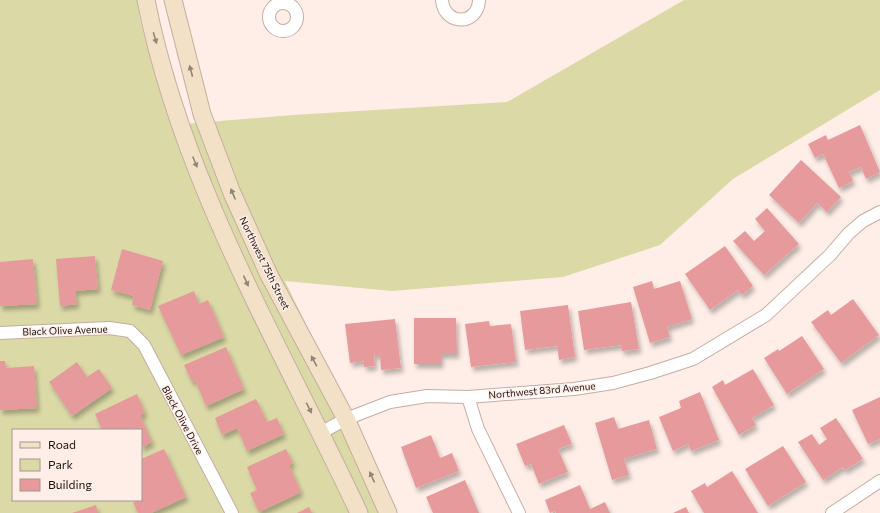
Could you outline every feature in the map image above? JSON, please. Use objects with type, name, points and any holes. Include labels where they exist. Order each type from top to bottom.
[{"type":"street","points":[[146,0],[150,23],[180,123],[211,203],[266,324],[322,432],[359,513]]},
{"type":"street","name":"Northwest 75th Street","points":[[172,0],[202,114],[232,192],[268,275],[346,419],[388,513]]},
{"type":"street","points":[[442,0],[445,11],[450,16],[460,20],[466,19],[476,12],[479,0]]},
{"type":"street","name":"Northwest 83rd Avenue","points":[[322,432],[346,419],[390,402],[427,396],[468,397],[574,389],[613,383],[650,374],[692,359],[766,315],[830,255],[849,233],[863,221],[880,212]]},
{"type":"street","name":"Black Olive Avenue","points":[[0,333],[109,328],[130,331]]},
{"type":"street","name":"Black Olive Drive","points":[[130,331],[144,345],[232,513]]},
{"type":"street","points":[[468,397],[478,429],[519,513]]},
{"type":"street","points":[[832,513],[880,481]]},
{"type":"green space","points":[[0,0],[137,0],[141,24],[172,125],[293,115],[507,102],[684,0],[880,0],[880,90],[733,179],[660,245],[563,277],[392,291],[285,281],[397,513],[0,513]]},
{"type":"building","points":[[860,125],[880,172],[866,179],[861,167],[849,172],[853,181],[839,188],[823,154],[815,158],[808,144],[826,135],[828,140]]},
{"type":"building","points":[[801,160],[841,197],[827,212],[817,203],[799,223],[769,195]]},
{"type":"building","points":[[767,208],[799,244],[764,275],[733,241],[745,231],[754,241],[765,231],[755,219]]},
{"type":"building","points":[[725,246],[753,286],[742,295],[738,290],[710,310],[685,274]]},
{"type":"building","points":[[122,249],[163,261],[150,310],[132,305],[134,296],[111,290]]},
{"type":"building","points":[[95,256],[98,289],[75,291],[77,304],[60,306],[56,259]]},
{"type":"building","points":[[33,259],[37,304],[0,306],[0,262]]},
{"type":"building","points":[[652,281],[654,289],[680,281],[692,319],[667,327],[670,337],[650,343],[633,287]]},
{"type":"building","points":[[194,291],[199,304],[208,300],[224,337],[181,355],[158,306]]},
{"type":"building","points":[[853,299],[879,335],[841,363],[811,322],[828,310],[831,315]]},
{"type":"building","points":[[631,302],[639,349],[622,351],[621,345],[584,350],[578,311]]},
{"type":"building","points":[[568,305],[575,357],[559,360],[557,346],[525,350],[520,311]]},
{"type":"building","points":[[414,318],[456,318],[457,354],[441,354],[441,364],[414,364]]},
{"type":"building","points":[[395,319],[401,368],[381,370],[380,355],[374,355],[375,366],[364,367],[364,361],[350,363],[345,324]]},
{"type":"building","points":[[489,321],[490,326],[511,324],[516,362],[471,367],[465,324]]},
{"type":"building","points":[[802,336],[824,369],[787,394],[764,358],[778,349],[779,351]]},
{"type":"building","points":[[226,347],[244,389],[206,406],[195,380],[192,382],[184,365]]},
{"type":"building","points":[[0,361],[5,361],[6,368],[34,366],[37,408],[0,410]]},
{"type":"building","points":[[77,362],[87,377],[99,369],[112,388],[72,416],[49,382]]},
{"type":"building","points":[[753,369],[774,405],[752,418],[756,425],[739,435],[712,387],[723,380],[725,385]]},
{"type":"building","points":[[700,392],[719,440],[691,451],[688,444],[673,451],[659,417],[681,408],[679,401]]},
{"type":"building","points":[[137,394],[145,413],[140,415],[152,442],[142,447],[142,429],[102,429],[95,414]]},
{"type":"building","points":[[880,397],[880,439],[868,444],[852,410]]},
{"type":"building","points":[[256,399],[267,422],[277,418],[284,434],[247,451],[237,428],[222,435],[215,418]]},
{"type":"building","points":[[614,417],[618,429],[649,420],[657,449],[624,459],[629,475],[612,480],[595,423]]},
{"type":"building","points":[[836,418],[863,459],[845,470],[843,467],[823,480],[798,442],[812,434],[819,445],[827,439],[820,428]]},
{"type":"building","points":[[564,425],[572,444],[558,449],[568,472],[539,484],[531,464],[525,466],[516,444]]},
{"type":"building","points":[[431,435],[440,458],[452,453],[459,471],[416,488],[401,447]]},
{"type":"building","points":[[783,446],[806,482],[768,506],[745,469]]},
{"type":"building","points":[[164,449],[186,497],[151,513],[138,513],[133,502],[142,501],[142,459]]},
{"type":"building","points":[[286,449],[293,463],[289,465],[301,492],[259,512],[250,493],[257,490],[247,467]]},
{"type":"building","points":[[732,471],[758,513],[704,513],[691,491],[705,483],[707,487]]},
{"type":"building","points":[[465,480],[479,513],[433,513],[426,497]]},
{"type":"building","points":[[580,485],[590,509],[605,502],[610,513],[556,513],[555,511],[550,513],[545,500]]},
{"type":"building","points":[[96,505],[98,513],[72,513]]},
{"type":"building","points":[[309,507],[312,513],[297,513]]},
{"type":"building","points":[[686,507],[689,513],[673,513]]}]
